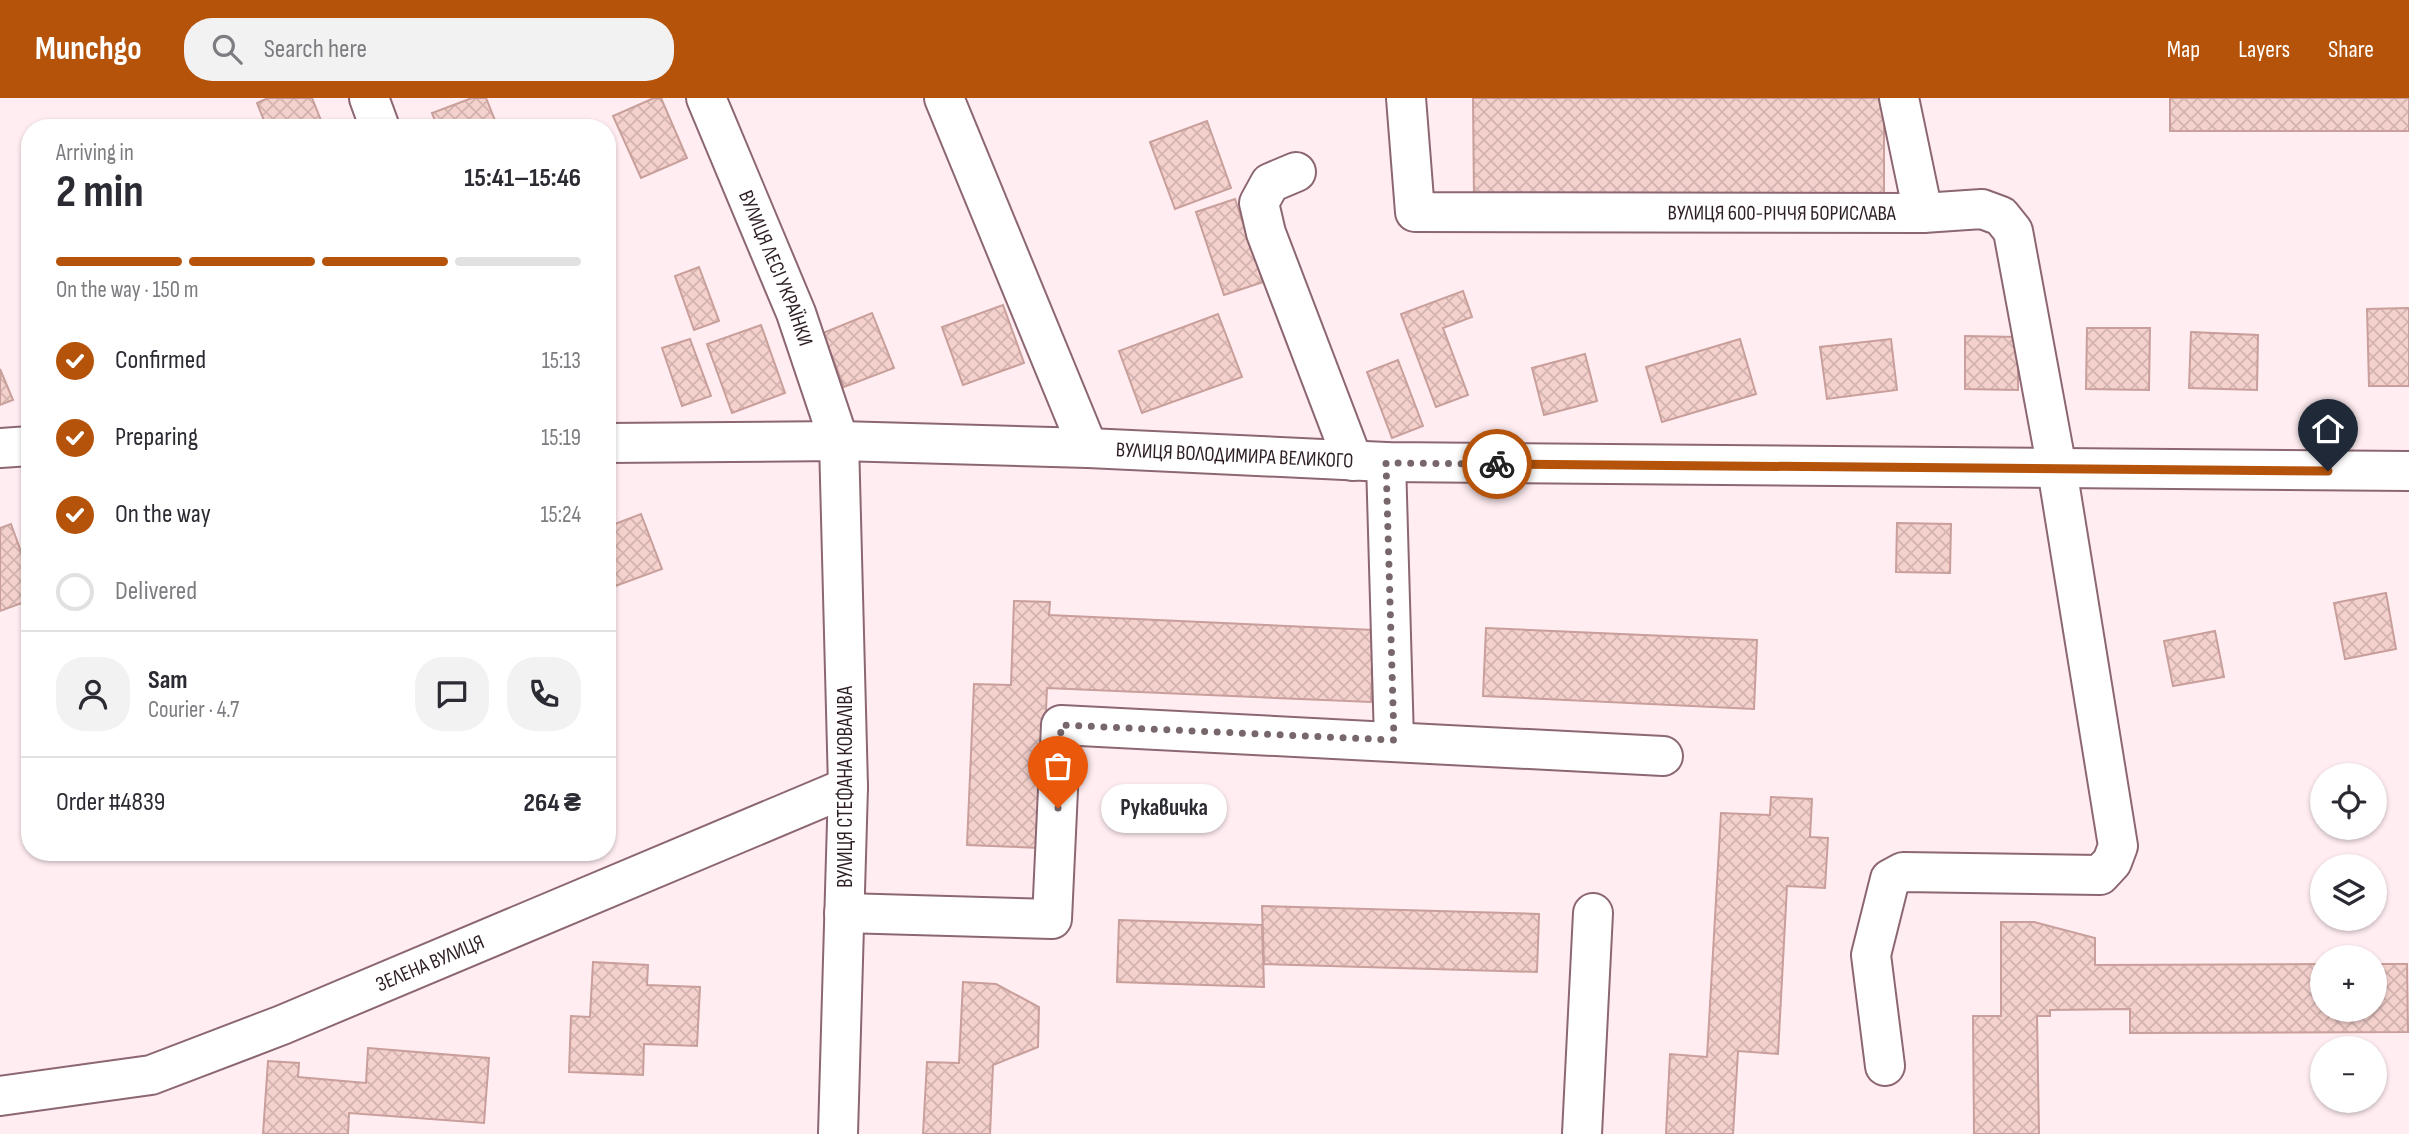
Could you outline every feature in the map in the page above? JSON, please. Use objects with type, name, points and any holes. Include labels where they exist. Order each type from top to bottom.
[{"type":"street","points":[[369,98],[377,119]]},
{"type":"street","name":"ВУЛИЦЯ ЛЕСІ УКРАЇНКИ","points":[[706,98],[796,313],[839,440]]},
{"type":"street","points":[[944,98],[1088,448]]},
{"type":"street","name":"ВУЛИЦЯ 600-РІЧЧЯ БОРИСЛАВА","points":[[1406,98],[1415,212],[1923,213],[1982,209],[2001,216],[2013,230],[2057,469],[2118,846],[2112,862],[2100,875],[1903,872],[1890,878],[1871,955],[1885,1066]]},
{"type":"street","points":[[1899,98],[1923,213]]},
{"type":"street","points":[[1296,172],[1270,183],[1259,202],[1266,233],[1369,462],[1394,740]]},
{"type":"street","name":"ВУЛИЦЯ ВОЛОДИМИРА ВЕЛИКОГО","points":[[616,443],[839,440],[1088,448],[1369,462],[2409,471]]},
{"type":"street","name":"ВУЛИЦЯ СТЕФАНА КОВАЛІВА","points":[[838,1134],[848,787],[839,440]]},
{"type":"street","points":[[0,448],[21,447]]},
{"type":"street","points":[[844,913],[1052,919],[1061,725],[1394,740],[1663,756]]},
{"type":"street","name":"ЗЕЛЕНА ВУЛИЦЯ","points":[[0,1096],[151,1075],[282,1026],[848,787]]},
{"type":"street","points":[[1582,1134],[1593,913]]},
{"type":"building","points":[[268,98],[312,98],[320,119],[263,119],[257,103]]},
{"type":"building","points":[[472,98],[486,98],[494,119],[434,119],[432,113]]},
{"type":"building","points":[[654,98],[661,98],[687,158],[641,178],[613,116]]},
{"type":"building","points":[[1473,98],[1884,98],[1884,198],[1474,199]]},
{"type":"building","points":[[2170,98],[2409,98],[2409,131],[2170,131]]},
{"type":"building","points":[[1207,121],[1231,188],[1175,209],[1150,142]]},
{"type":"building","points":[[1235,199],[1263,282],[1224,295],[1196,212]]},
{"type":"building","points":[[699,267],[719,321],[694,330],[675,276]]},
{"type":"building","points":[[1463,291],[1472,317],[1443,328],[1468,395],[1436,407],[1401,314]]},
{"type":"building","points":[[1003,305],[1024,363],[963,385],[942,327]]},
{"type":"building","points":[[2409,308],[2409,386],[2369,386],[2367,309]]},
{"type":"building","points":[[872,313],[894,368],[844,387],[823,333]]},
{"type":"building","points":[[1218,314],[1242,377],[1142,413],[1119,351]]},
{"type":"building","points":[[761,325],[785,393],[732,413],[707,344]]},
{"type":"building","points":[[2087,328],[2150,328],[2149,390],[2086,389]]},
{"type":"building","points":[[2191,332],[2258,335],[2257,390],[2189,388]]},
{"type":"building","points":[[1965,336],[2018,337],[2018,390],[1965,389]]},
{"type":"building","points":[[690,339],[711,396],[682,406],[662,348]]},
{"type":"building","points":[[1740,339],[1756,394],[1662,422],[1646,367]]},
{"type":"building","points":[[1891,339],[1897,390],[1827,399],[1820,347]]},
{"type":"building","points":[[1585,354],[1597,401],[1544,415],[1532,368]]},
{"type":"building","points":[[1398,360],[1423,426],[1392,438],[1367,372]]},
{"type":"building","points":[[0,369],[13,400],[0,405]]},
{"type":"building","points":[[641,514],[662,569],[616,586],[616,524]]},
{"type":"building","points":[[1897,523],[1951,524],[1950,573],[1896,572]]},
{"type":"building","points":[[11,524],[21,552],[21,603],[0,611],[0,528]]},
{"type":"building","points":[[2386,593],[2396,649],[2345,659],[2334,603]]},
{"type":"building","points":[[1014,601],[1050,602],[1049,615],[1374,630],[1371,702],[1047,688],[1040,848],[967,845],[974,684],[1011,685]]},
{"type":"building","points":[[1486,628],[1757,640],[1754,709],[1483,696]]},
{"type":"building","points":[[2215,631],[2224,677],[2173,686],[2164,641]]},
{"type":"building","points":[[1771,797],[1812,799],[1810,837],[1828,838],[1825,888],[1787,886],[1778,1054],[1738,1051],[1733,1134],[1666,1134],[1670,1054],[1707,1057],[1721,813],[1770,815]]},
{"type":"building","points":[[1262,906],[1539,914],[1537,972],[1264,964]]},
{"type":"building","points":[[1119,920],[1262,925],[1264,987],[1117,982]]},
{"type":"building","points":[[2001,922],[2034,922],[2095,938],[2095,965],[2310,964],[2310,1022],[2387,1022],[2387,964],[2407,964],[2408,1032],[2130,1033],[2130,1009],[2050,1010],[2050,1016],[2037,1016],[2039,1134],[1974,1134],[1973,1016],[2001,1016]]},
{"type":"building","points":[[593,962],[648,965],[647,985],[700,987],[697,1046],[644,1044],[643,1075],[569,1072],[571,1016],[590,1017]]},
{"type":"building","points":[[963,982],[996,984],[1039,1007],[1038,1047],[993,1065],[990,1134],[923,1134],[927,1062],[959,1063]]},
{"type":"building","points":[[368,1048],[489,1058],[484,1123],[349,1113],[348,1134],[263,1134],[268,1061],[299,1063],[298,1077],[366,1083]]},
{"type":"way so far","points":[[1058,808],[1061,725],[1394,740],[1386,463],[1497,464]]},
{"type":"place","name":"Рукавичка","points":[[1058,808]]},
{"type":"route","points":[[1497,464],[2328,471]]}]
